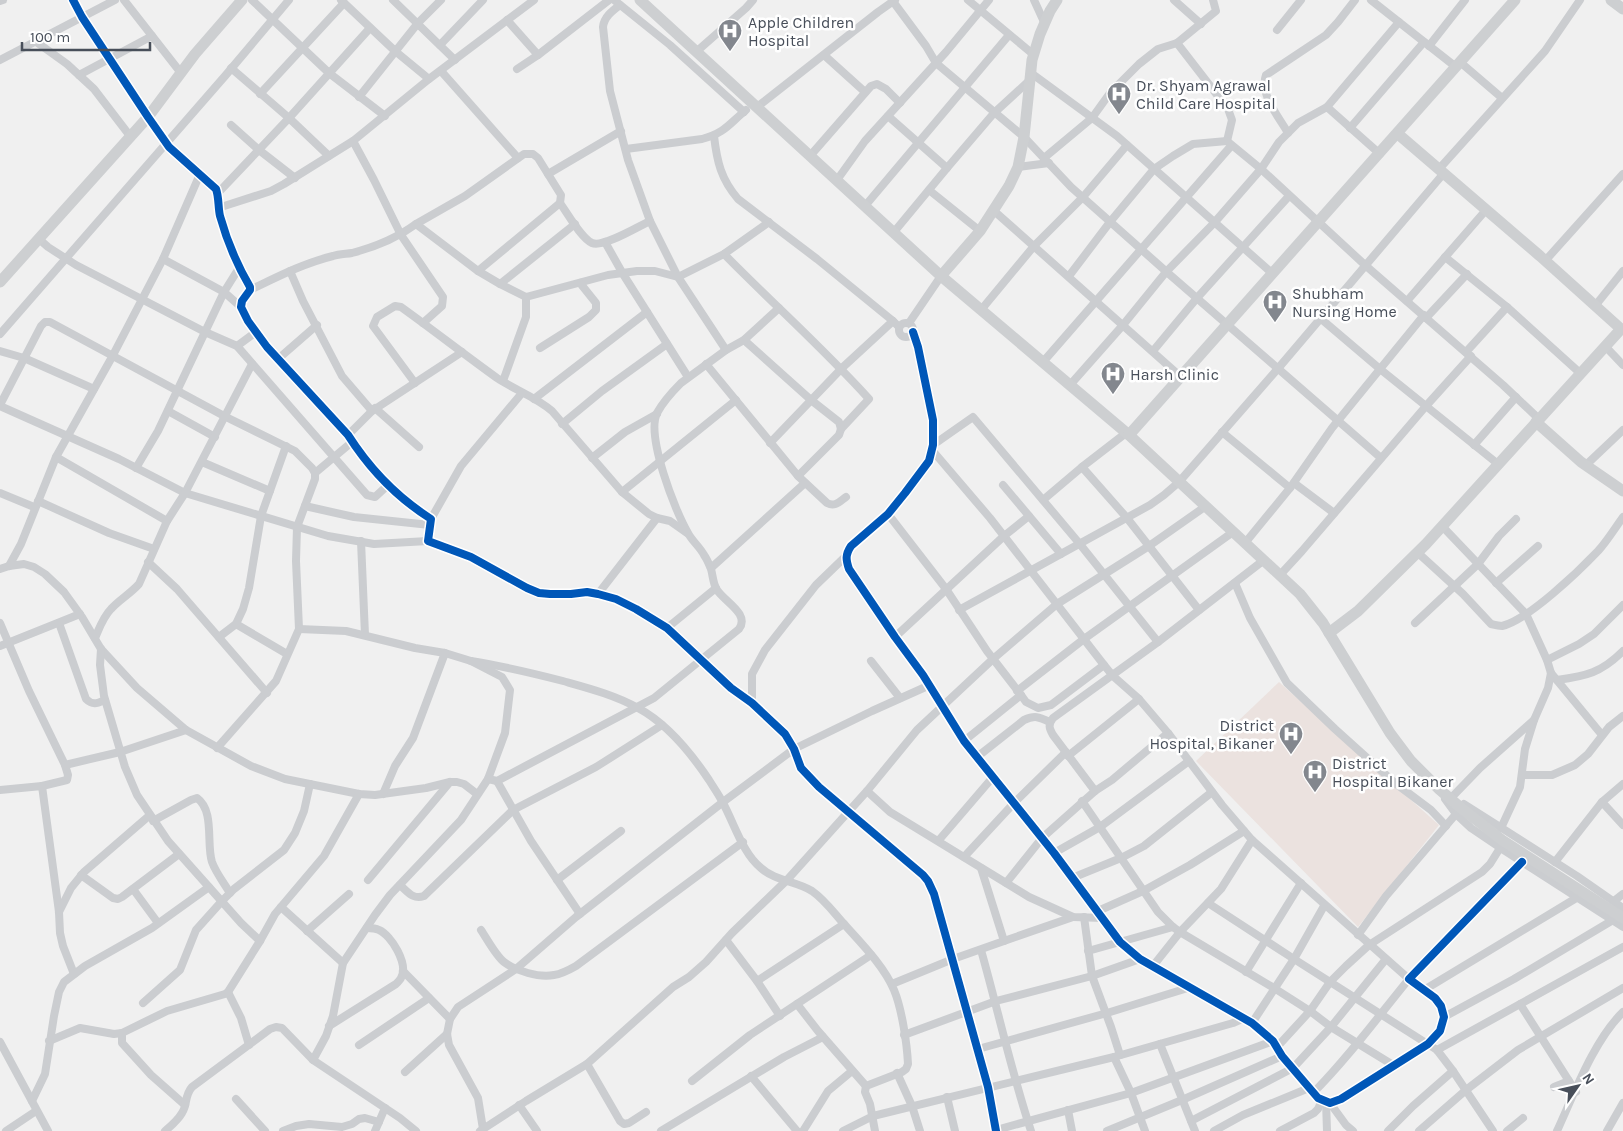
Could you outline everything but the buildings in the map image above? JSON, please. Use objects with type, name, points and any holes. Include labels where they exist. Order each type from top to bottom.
[{"type":"street","points":[[74,0],[82,17],[166,143],[216,189],[223,228],[250,290]]},
{"type":"street","points":[[0,60],[115,0]]},
{"type":"street","points":[[124,0],[181,73]]},
{"type":"street","points":[[0,282],[148,117],[195,54],[242,0]]},
{"type":"street","points":[[252,0],[329,74],[385,116]]},
{"type":"street","points":[[0,334],[289,0]]},
{"type":"street","points":[[393,0],[455,60]]},
{"type":"street","points":[[359,96],[418,24],[441,0]]},
{"type":"street","points":[[440,45],[483,0]]},
{"type":"street","points":[[218,208],[271,191],[353,141],[429,79],[534,0]]},
{"type":"street","points":[[518,69],[609,0]]},
{"type":"street","points":[[640,0],[941,276],[1128,434],[1300,594],[1324,623],[1390,733],[1411,761],[1439,789],[1522,862],[1578,898],[1618,919]]},
{"type":"street","points":[[696,52],[753,0]]},
{"type":"street","points":[[626,149],[714,136],[727,128],[744,112],[824,55],[894,0],[936,63],[1024,138],[1083,197],[1166,272],[1337,422],[1381,458]]},
{"type":"street","points":[[968,0],[1034,55]]},
{"type":"street","points":[[837,180],[865,141],[936,63],[989,0]]},
{"type":"street","points":[[1034,0],[1045,24]]},
{"type":"street","points":[[908,323],[941,276],[980,231],[1009,186],[1018,167],[1024,138],[1034,55],[1045,24],[1057,0]]},
{"type":"street","points":[[1174,0],[1201,24]]},
{"type":"street","points":[[1018,167],[1046,161],[1092,118],[1110,93],[1138,64],[1158,50],[1177,43],[1216,11],[1213,0]]},
{"type":"street","points":[[1277,30],[1301,0]]},
{"type":"street","points":[[1288,133],[1269,101],[1264,81],[1266,76],[1326,35],[1355,0]]},
{"type":"street","points":[[1372,0],[1427,44],[1502,98]]},
{"type":"street","points":[[1350,128],[1465,0]]},
{"type":"street","points":[[1043,500],[1082,467],[1128,434],[1228,325],[1515,0]]},
{"type":"street","points":[[959,610],[1150,506],[1179,482],[1366,265],[1502,98],[1545,51],[1580,0]]},
{"type":"street","points":[[260,94],[343,2],[429,79]]},
{"type":"street","points":[[726,350],[678,277],[650,221],[628,160],[610,91],[603,27],[604,22],[617,2],[670,45],[744,112]]},
{"type":"street","points":[[507,20],[538,55]]},
{"type":"street","points":[[1070,385],[1123,325],[1166,272],[1261,170],[1279,142],[1298,123],[1327,107],[1399,22]]},
{"type":"street","points":[[217,194],[370,28]]},
{"type":"street","points":[[865,206],[1009,35]]},
{"type":"street","points":[[79,75],[152,36]]},
{"type":"street","points":[[35,41],[67,64],[94,89],[130,136]]},
{"type":"street","points":[[1043,362],[1186,198],[1229,144],[1232,120],[1228,109],[1177,43]]},
{"type":"street","points":[[824,55],[865,92]]},
{"type":"street","points":[[231,68],[289,118],[329,156]]},
{"type":"street","points":[[440,71],[518,158]]},
{"type":"street","points":[[1030,77],[1092,118],[1127,145],[1273,274]]},
{"type":"street","points":[[894,232],[994,113],[1030,77]]},
{"type":"street","points":[[810,156],[871,86],[877,84],[900,103]]},
{"type":"street","points":[[1327,107],[1380,154]]},
{"type":"street","points":[[888,116],[947,168]]},
{"type":"street","points":[[232,125],[259,150],[295,178]]},
{"type":"street","points":[[548,174],[621,131]]},
{"type":"street","points":[[1329,633],[1358,611],[1418,552],[1622,329],[1398,134]]},
{"type":"street","points":[[714,136],[717,161],[722,176],[738,199],[817,259],[896,324],[904,337],[910,336],[913,332]]},
{"type":"street","points":[[353,141],[401,235],[443,297],[442,306],[423,323]]},
{"type":"street","points":[[1069,276],[1154,169],[1193,144],[1229,144],[1261,170],[1318,223],[1516,397],[1537,420],[1586,465],[1623,491]]},
{"type":"street","points":[[981,310],[1034,246],[1083,197],[1127,145]]},
{"type":"street","points":[[241,307],[244,297],[250,290],[290,271],[333,256],[352,253],[401,235],[416,224],[465,196],[518,158],[528,153],[538,158],[561,195],[560,203],[585,238],[591,243],[606,242],[650,221]]},
{"type":"street","points":[[9,566],[21,544],[56,457],[112,357],[163,259],[200,174]]},
{"type":"street","points":[[1545,261],[1623,174]]},
{"type":"street","points":[[929,190],[980,231]]},
{"type":"street","points":[[1153,351],[1197,298],[1289,196]]},
{"type":"street","points":[[478,271],[560,203]]},
{"type":"street","points":[[994,210],[1181,377]]},
{"type":"street","points":[[1408,301],[1486,210]]},
{"type":"street","points":[[416,224],[478,271],[526,297],[608,275],[637,271],[656,271],[678,277],[724,254],[769,222]]},
{"type":"street","points":[[500,284],[575,224]]},
{"type":"street","points":[[39,239],[66,259],[205,332],[237,346],[367,495],[375,497],[388,486]]},
{"type":"street","points":[[606,242],[623,274],[688,377]]},
{"type":"street","points":[[724,254],[842,368],[869,398],[841,429],[839,435],[798,476]]},
{"type":"street","points":[[1445,257],[1507,307],[1580,374]]},
{"type":"street","points":[[163,259],[224,292],[241,307],[248,321],[278,359],[350,438],[388,486],[431,522]]},
{"type":"street","points":[[136,468],[168,411],[224,292],[239,268]]},
{"type":"street","points":[[290,271],[303,301],[342,376],[374,409],[419,447]]},
{"type":"street","points":[[1595,306],[1623,271]]},
{"type":"street","points":[[1245,542],[1292,485],[1337,422],[1380,369],[1425,317],[1467,274]]},
{"type":"street","points":[[540,348],[590,317],[596,310],[596,304],[580,283]]},
{"type":"street","points":[[502,381],[526,317],[526,297]]},
{"type":"street","points":[[415,383],[373,326],[378,317],[395,306],[398,306],[423,323],[502,381],[543,403],[552,411],[622,492],[649,514],[670,521],[688,534],[704,554],[711,568],[716,588],[743,618],[743,624],[739,629],[702,661],[654,698],[497,782]]},
{"type":"street","points":[[1280,575],[1426,406],[1507,307]]},
{"type":"street","points":[[688,534],[668,487],[660,462],[654,427],[657,414],[675,388],[726,350],[744,340],[779,308]]},
{"type":"street","points":[[534,399],[647,312]]},
{"type":"street","points":[[1320,318],[1498,464]]},
{"type":"street","points":[[217,748],[276,681],[299,629],[296,561],[298,527],[315,479],[315,473],[295,451],[112,357],[50,322],[45,322],[41,326],[0,406],[119,459],[185,493],[261,516],[298,527],[328,536],[374,544],[428,541],[471,557],[539,593],[587,592],[598,594],[616,599],[636,608],[667,628],[731,688],[752,703],[785,734],[794,749],[801,768],[848,812],[928,881],[938,906],[968,1011],[988,1087],[996,1130],[1131,1093],[1275,1044],[1310,1011],[1330,982],[1351,961],[1370,945],[1482,872],[1490,864],[1501,844]]},
{"type":"street","points":[[752,703],[752,674],[765,650],[816,584],[845,557],[851,546],[888,514],[928,461],[932,447],[933,420],[912,325],[904,322],[896,324],[842,368],[770,443]]},
{"type":"street","points":[[278,359],[317,325]]},
{"type":"street","points":[[237,346],[256,332]]},
{"type":"street","points":[[744,340],[811,400],[839,422],[841,429]]},
{"type":"street","points":[[562,424],[602,391],[667,344]]},
{"type":"street","points":[[1605,346],[1623,365]]},
{"type":"street","points":[[0,350],[24,358],[94,389]]},
{"type":"street","points":[[315,473],[334,457],[374,409],[462,352]]},
{"type":"street","points":[[95,638],[105,616],[139,584],[167,521],[202,462],[252,364]]},
{"type":"street","points":[[706,364],[804,483],[826,503],[831,505],[838,503],[846,497]]},
{"type":"street","points":[[428,541],[431,522],[461,466],[522,393]]},
{"type":"street","points":[[1474,445],[1516,397]]},
{"type":"street","points":[[622,492],[736,400]]},
{"type":"street","points":[[168,411],[215,437]]},
{"type":"street","points":[[592,458],[625,432],[657,414]]},
{"type":"street","points":[[932,447],[974,417],[1080,543],[1158,642]]},
{"type":"street","points":[[1586,465],[1623,430]]},
{"type":"street","points":[[1222,432],[1292,485],[1334,513]]},
{"type":"street","points":[[219,637],[236,624],[243,609],[249,588],[261,516],[286,446]]},
{"type":"street","points":[[932,447],[1032,571],[1104,665],[1113,676],[1139,699],[1168,733],[1212,792],[1252,840],[1324,906],[1408,979],[1435,998],[1441,1006],[1444,1017],[1440,1031],[1428,1044],[1341,1099],[1326,1101],[1314,1113],[1280,1131]]},
{"type":"street","points":[[56,457],[167,521]]},
{"type":"street","points":[[202,462],[270,491]]},
{"type":"street","points":[[1082,467],[1127,518],[1199,610]]},
{"type":"street","points":[[711,568],[804,483]]},
{"type":"street","points":[[1003,485],[1061,554]]},
{"type":"street","points":[[0,493],[36,504],[154,549]]},
{"type":"street","points":[[305,506],[354,517],[431,522]]},
{"type":"street","points":[[930,685],[794,749],[580,914],[516,969],[458,1007],[450,1019],[447,1034],[449,1045],[478,1098],[481,1130],[587,1064],[673,988],[706,962],[750,914],[787,880],[867,791],[917,730],[1057,604],[1149,546],[1206,506]]},
{"type":"street","points":[[888,514],[946,589],[959,610],[1026,702],[1038,708],[1051,705],[1104,665]]},
{"type":"street","points":[[895,637],[1004,536],[1029,516]]},
{"type":"street","points":[[1418,552],[1456,587],[1491,624],[1496,626],[1503,625],[1526,614],[1550,595],[1599,550],[1623,517]]},
{"type":"street","points":[[598,594],[657,518]]},
{"type":"street","points":[[1415,623],[1456,587],[1516,519]]},
{"type":"street","points":[[1442,526],[1526,614],[1548,660],[1551,674],[1548,688],[1534,720],[1525,749],[1517,796],[1501,828]]},
{"type":"street","points":[[964,741],[1084,639],[1233,532]]},
{"type":"street","points":[[361,542],[365,636]]},
{"type":"street","points":[[1496,583],[1538,546]]},
{"type":"street","points":[[845,557],[849,569],[930,685],[964,741],[1054,853],[1120,942],[1140,959],[1252,1023],[1275,1044],[1282,1056],[1311,1091],[1326,1101],[1346,1126],[1353,1131]]},
{"type":"street","points":[[1095,791],[1053,735],[1049,727],[1052,718],[1113,676],[1264,560]]},
{"type":"street","points":[[148,562],[177,589],[267,693]]},
{"type":"street","points":[[0,569],[24,564],[34,567],[45,574],[64,592],[101,649],[137,688],[186,730],[251,766],[285,780],[359,794],[383,794],[426,788],[450,782],[464,784],[477,794]]},
{"type":"street","points":[[1235,583],[1250,618],[1278,670],[1292,688],[1389,777],[1423,803],[1446,826]]},
{"type":"street","points":[[667,628],[716,588]]},
{"type":"street","points":[[1548,660],[1594,634],[1623,605]]},
{"type":"street","points":[[0,646],[80,614]]},
{"type":"street","points":[[0,623],[68,775],[67,780],[42,786],[0,790]]},
{"type":"street","points":[[59,623],[86,699],[90,703],[95,704],[105,700]]},
{"type":"street","points":[[236,624],[287,654]]},
{"type":"street","points":[[299,629],[346,631],[415,648],[445,653],[471,661],[513,668],[593,689],[637,707],[662,725],[691,754],[723,802],[747,850],[760,868],[773,876],[800,884],[820,897],[870,955],[892,984],[897,997],[908,1064],[906,1069],[866,1086]]},
{"type":"street","points":[[101,649],[100,665],[105,700],[120,752],[137,796],[179,854],[241,923],[260,941]]},
{"type":"street","points":[[1557,680],[1587,676],[1611,662],[1623,651]]},
{"type":"street","points":[[383,794],[394,766],[413,738],[445,653]]},
{"type":"street","points":[[871,660],[900,698]]},
{"type":"street","points":[[313,1060],[326,1036],[337,1001],[343,963],[385,902],[460,820],[488,779],[505,733],[510,690],[502,677],[471,661]]},
{"type":"street","points":[[1551,674],[1602,735]]},
{"type":"street","points":[[964,857],[1014,803],[1067,754],[1139,699]]},
{"type":"street","points":[[977,757],[1031,716],[1037,716],[1050,722]]},
{"type":"street","points":[[1522,775],[1552,775],[1566,770],[1582,760],[1602,735],[1623,716]]},
{"type":"street","points":[[1452,797],[1480,768],[1534,720]]},
{"type":"street","points":[[400,885],[413,897],[424,896],[513,810],[596,766],[662,725]]},
{"type":"street","points":[[65,765],[120,752],[186,730]]},
{"type":"street","points":[[1006,883],[1042,838],[1082,801],[1112,780],[1168,733]]},
{"type":"street","points":[[1054,853],[1100,827],[1189,761]]},
{"type":"street","points":[[939,840],[993,777]]},
{"type":"street","points":[[488,779],[497,782],[531,841],[580,914]]},
{"type":"street","points":[[368,880],[450,782]]},
{"type":"street","points":[[143,1003],[180,970],[196,930],[222,901],[284,850],[295,833],[304,810],[310,784]]},
{"type":"street","points":[[1555,862],[1602,802],[1623,784]]},
{"type":"street","points":[[42,786],[59,912],[60,933],[74,974]]},
{"type":"street","points":[[1439,789],[1555,862],[1623,908]]},
{"type":"street","points":[[1439,789],[1456,814],[1471,828],[1501,844],[1618,919],[1623,927]]},
{"type":"street","points":[[867,791],[890,812],[939,840],[981,868],[1029,897],[1073,917]]},
{"type":"street","points":[[1072,878],[1121,858],[1144,846],[1212,792]]},
{"type":"street","points":[[49,1041],[80,1028],[114,1034],[122,1033],[167,1011],[228,992],[275,914],[324,856],[359,794]]},
{"type":"street","points":[[59,912],[71,888],[81,875],[152,818],[198,798],[202,802],[209,829],[212,862],[230,893]]},
{"type":"street","points":[[1082,801],[1158,912],[1173,927],[1274,988],[1331,1027],[1393,1065]]},
{"type":"street","points":[[1602,802],[1623,825]]},
{"type":"street","points":[[1358,935],[1386,896],[1456,814]]},
{"type":"street","points":[[557,880],[621,831]]},
{"type":"street","points":[[1098,911],[1143,891],[1190,865],[1244,831]]},
{"type":"street","points":[[1153,966],[1180,932],[1221,889],[1252,840]]},
{"type":"street","points":[[481,930],[503,962],[516,969],[552,976],[563,973],[576,966],[743,842]]},
{"type":"street","points":[[81,875],[113,898],[118,899],[179,854]]},
{"type":"street","points":[[1214,1131],[1242,1115],[1311,1091],[1342,1063],[1408,979],[1522,862]]},
{"type":"street","points":[[981,868],[1004,941]]},
{"type":"street","points":[[1246,972],[1300,883]]},
{"type":"street","points":[[32,1101],[45,1074],[49,1041],[59,992],[64,982],[85,966],[134,939],[209,887]]},
{"type":"street","points":[[133,889],[158,923]]},
{"type":"street","points":[[307,931],[349,894]]},
{"type":"street","points":[[1614,901],[1623,894]]},
{"type":"street","points":[[1424,990],[1578,898]]},
{"type":"street","points":[[1208,903],[1437,1050],[1493,1131]]},
{"type":"street","points":[[1252,1023],[1294,959],[1324,906]]},
{"type":"street","points":[[280,907],[343,963]]},
{"type":"street","points":[[892,984],[953,959],[1073,917],[1104,918]]},
{"type":"street","points":[[1084,917],[1092,976],[1106,1013],[1117,1056],[1145,1131]]},
{"type":"street","points":[[1444,1017],[1618,919]]},
{"type":"street","points":[[757,981],[844,924]]},
{"type":"street","points":[[1088,951],[1173,927]]},
{"type":"street","points":[[329,1026],[396,984],[401,978],[403,972],[402,960],[392,941],[385,933],[377,929],[367,928]]},
{"type":"street","points":[[726,940],[757,981],[780,1016]]},
{"type":"street","points":[[1437,1050],[1623,947]]},
{"type":"street","points":[[981,950],[996,1001],[1004,1042],[1031,1131]]},
{"type":"street","points":[[692,1081],[750,1036],[870,955]]},
{"type":"street","points":[[904,1036],[996,1001],[1092,976],[1140,959]]},
{"type":"street","points":[[1190,1121],[1293,1068],[1331,1027],[1386,959]]},
{"type":"street","points":[[403,972],[450,1019]]},
{"type":"street","points":[[978,1049],[1191,987]]},
{"type":"street","points":[[1419,1131],[1466,1090],[1518,1050],[1623,988]]},
{"type":"street","points":[[228,992],[241,1018],[248,1045]]},
{"type":"street","points":[[359,1045],[429,998]]},
{"type":"street","points":[[796,1004],[823,1038],[866,1086]]},
{"type":"street","points":[[1520,1004],[1576,1092]]},
{"type":"street","points":[[1557,1131],[1596,1048],[1611,1025],[1623,1012]]},
{"type":"street","points":[[843,1131],[873,1116],[1117,1056],[1233,1023],[1244,1018]]},
{"type":"street","points":[[165,1131],[183,1113],[188,1092],[192,1087],[270,1029],[276,1027],[282,1028],[313,1060],[416,1131]]},
{"type":"street","points":[[122,1033],[122,1043],[150,1075],[186,1106]]},
{"type":"street","points":[[405,1072],[447,1034]]},
{"type":"street","points":[[661,1131],[784,1057],[823,1038]]},
{"type":"street","points":[[0,1042],[48,1131]]},
{"type":"street","points":[[1160,1044],[1195,1131]]},
{"type":"street","points":[[1108,1131],[1282,1056]]},
{"type":"street","points":[[587,1064],[620,1121],[624,1124],[646,1112]]},
{"type":"street","points":[[803,1131],[828,1091],[852,1071]]},
{"type":"street","points":[[1388,1131],[1453,1071]]},
{"type":"street","points":[[897,1073],[912,1106],[920,1131]]},
{"type":"street","points":[[751,1076],[797,1131]]},
{"type":"street","points":[[1554,1087],[1568,1081]]},
{"type":"street","points":[[866,1086],[865,1092],[876,1131]]},
{"type":"street","points":[[947,1097],[955,1131]]},
{"type":"street","points":[[236,1099],[265,1131]]},
{"type":"street","points":[[1326,1101],[1327,1131]]},
{"type":"street","points":[[1607,1131],[1623,1104]]},
{"type":"street","points":[[519,1105],[537,1131]]},
{"type":"street","points":[[375,1131],[385,1108]]},
{"type":"street","points":[[1068,1110],[1072,1131]]},
{"type":"street","points":[[0,1124],[7,1130],[36,1111]]},
{"type":"street","points":[[283,1131],[309,1124],[342,1128],[365,1118],[379,1122]]},
{"type":"street","points":[[1507,1131],[1523,1118]]},
{"type":"shaded area","name":"District Hospital Bikaner","points":[[1279,682],[1439,825],[1358,927],[1196,761]]},
{"type":"cycle path","points":[[73,0],[82,17],[169,147],[216,189],[220,216],[226,235],[250,287],[242,301],[241,307],[248,321],[267,347],[348,435],[375,471],[407,502],[431,519],[428,541],[471,557],[539,593],[571,594],[587,592],[598,594],[616,599],[667,628],[731,688],[752,703],[785,734],[794,749],[801,768],[819,787],[928,881],[934,894],[988,1087],[996,1131]]},
{"type":"cycle path","points":[[913,332],[918,347],[933,420],[933,445],[929,461],[888,514],[851,546],[847,558],[849,569],[923,675],[964,741],[1054,853],[1120,942],[1140,959],[1252,1023],[1273,1041],[1282,1056],[1318,1098],[1330,1103],[1341,1099],[1428,1044],[1440,1031],[1444,1017],[1441,1006],[1435,998],[1409,979],[1522,862]]},
{"type":"place","name":"Apple Children Hospital","points":[[730,52]]},
{"type":"place","name":"Dr. Shyam Agrawal Child Care Hospital","points":[[1119,115]]},
{"type":"place","name":"Shubham Nursing Home","points":[[1275,323]]},
{"type":"place","name":"Harsh Clinic","points":[[1113,395]]},
{"type":"place","name":"District Hospital, Bikaner","points":[[1291,755]]},
{"type":"place","name":"District Hospital Bikaner","points":[[1315,793]]}]
